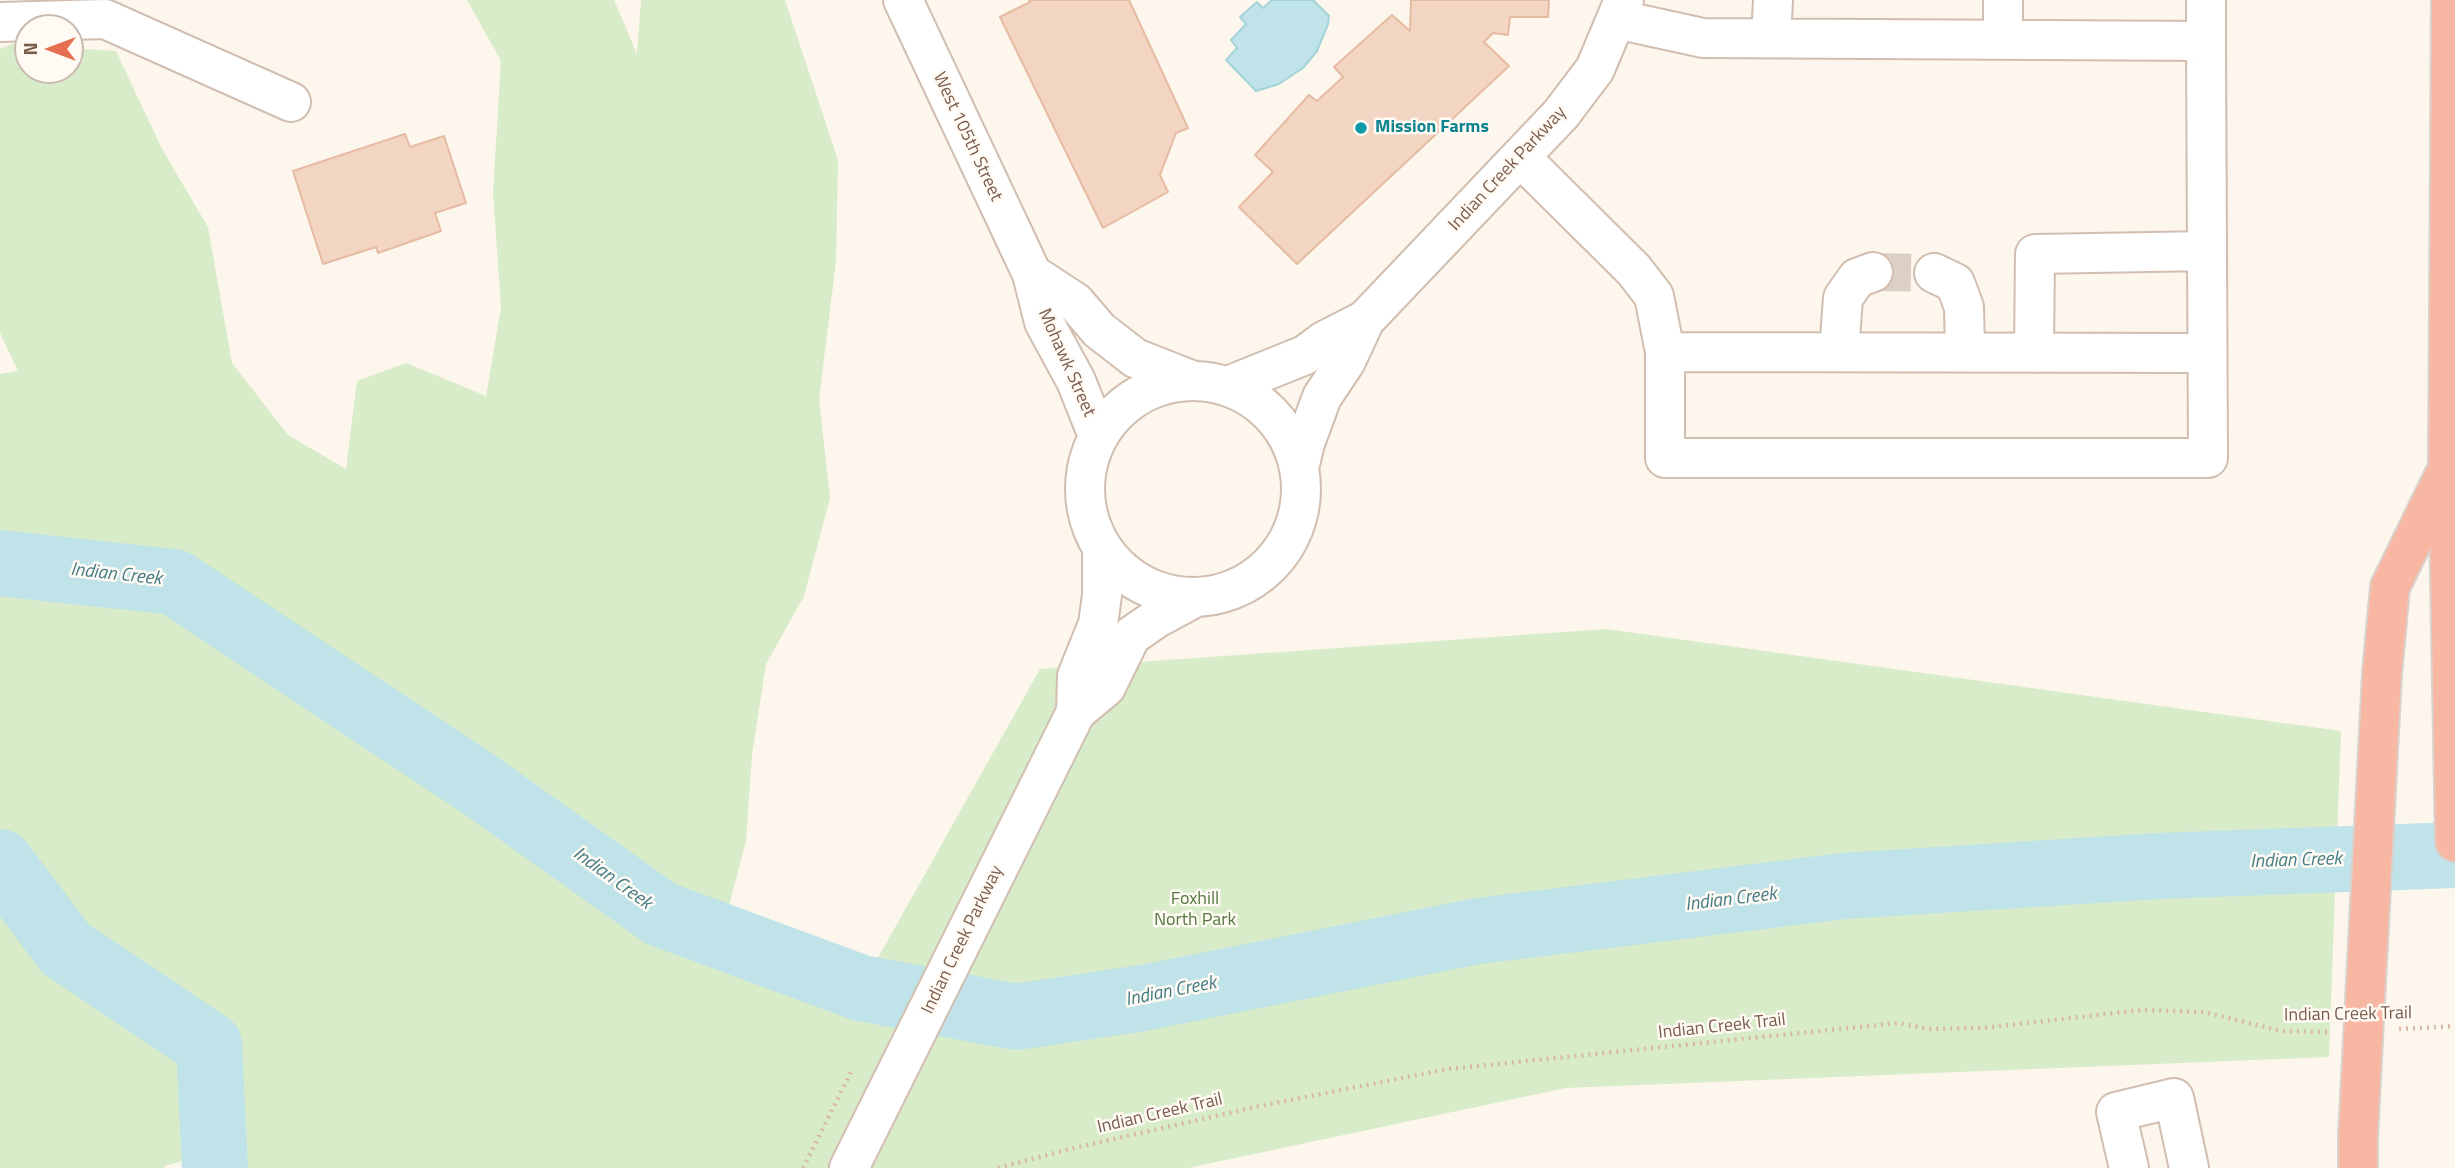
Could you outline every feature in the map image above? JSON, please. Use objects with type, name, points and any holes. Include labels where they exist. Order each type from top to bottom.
[{"type":"highway","points":[[2451,0],[2448,468],[2455,842]]},
{"type":"highway","points":[[2358,1152],[2382,674],[2390,587],[2448,468]]},
{"type":"street","name":"West 105th Street","points":[[903,0],[1032,274]]},
{"type":"street","points":[[1771,38],[1773,0]]},
{"type":"street","points":[[2003,0],[2003,40]]},
{"type":"street","points":[[1520,157],[1634,270],[1654,296],[1665,352],[1665,458],[2207,458],[2206,0]]},
{"type":"street","points":[[1620,9],[1703,38],[2206,40]]},
{"type":"street","name":"Indian Creek Parkway","points":[[1299,468],[1322,397],[1346,361],[1365,320],[1561,114],[1595,69],[1620,9]]},
{"type":"street","points":[[0,22],[105,19],[291,102]]},
{"type":"street","points":[[2034,353],[2035,254],[2207,251]]},
{"type":"street","points":[[1839,352],[1843,298],[1857,278],[1873,272]]},
{"type":"street","points":[[1934,273],[1955,283],[1964,307],[1965,352]]},
{"type":"street","name":"Mohawk Street","points":[[1032,274],[1075,302],[1100,330],[1135,358],[1191,380]]},
{"type":"street","name":"Mohawk Street","points":[[1032,274],[1044,322],[1076,381],[1098,436]]},
{"type":"street","name":"Indian Creek Parkway","points":[[1228,386],[1305,355],[1324,341],[1365,320]]},
{"type":"street","points":[[1665,352],[2207,353]]},
{"type":"street","points":[[1191,380],[1228,386],[1261,404],[1285,433],[1299,468],[1300,506],[1288,542],[1264,572],[1231,591],[1194,598],[1157,592],[1124,574],[1102,548],[1086,510],[1085,472],[1098,436],[1122,407],[1154,387],[1191,380]]},
{"type":"street","name":"Indian Creek Parkway","points":[[1076,712],[1077,676],[1098,624],[1102,595],[1102,548]]},
{"type":"street","name":"Indian Creek Parkway","points":[[849,1168],[1076,712],[1106,687],[1132,636],[1157,618],[1194,598]]},
{"type":"street","points":[[2129,1168],[2116,1112],[2174,1098],[2189,1168]]},
{"type":"path","name":"Indian Creek Trail","points":[[998,1168],[1255,1107],[1448,1069],[1898,1023],[1929,1029],[1983,1028],[2142,1010],[2204,1012],[2281,1031],[2335,1032]]},
{"type":"path","name":"Indian Creek Trail","points":[[2389,1029],[2455,1026]]},
{"type":"green space","name":"Foxhill North Park","points":[[467,0],[614,0],[637,54],[641,0],[785,0],[838,160],[836,262],[819,399],[830,498],[804,596],[766,664],[752,755],[746,841],[721,936],[861,988],[1040,669],[1606,629],[2341,731],[2329,1057],[1566,1088],[1188,1168],[215,1168],[214,1152],[164,1168],[0,1168],[0,374],[18,371],[0,333],[0,49],[14,43],[14,84],[84,84],[84,49],[116,51],[162,149],[208,227],[232,363],[288,435],[346,469],[357,381],[406,363],[486,396],[501,307],[493,193],[501,61]]},
{"type":"water","points":[[1272,0],[1313,0],[1329,16],[1328,24],[1317,51],[1303,68],[1279,84],[1256,91],[1226,60],[1237,48],[1231,40],[1246,24],[1240,17],[1257,2],[1263,8]]},
{"type":"building","points":[[1029,0],[1129,0],[1188,128],[1176,133],[1160,175],[1168,192],[1103,228],[1000,17],[1030,2]]},
{"type":"building","name":"Mission Farms","points":[[1411,0],[1549,0],[1548,17],[1510,17],[1508,35],[1493,33],[1484,42],[1509,66],[1297,264],[1239,207],[1273,172],[1255,155],[1309,95],[1317,101],[1343,77],[1334,67],[1392,15],[1410,31]]},
{"type":"building","points":[[405,134],[410,147],[444,136],[466,203],[435,213],[441,231],[378,253],[376,247],[323,264],[293,171]]},
{"type":"waterway","name":"Indian Creek","points":[[0,563],[174,582],[480,785],[661,914],[861,988],[1016,1017],[1143,998],[1478,931],[1844,886],[2159,866],[2455,855]]},
{"type":"waterway","name":"Indian Creek","points":[[0,862],[66,949],[209,1045],[215,1168]]},
{"type":"tunnel","points":[[1873,272],[1934,273]]},
{"type":"place","name":"Mission Farms","points":[[1361,128]]}]
